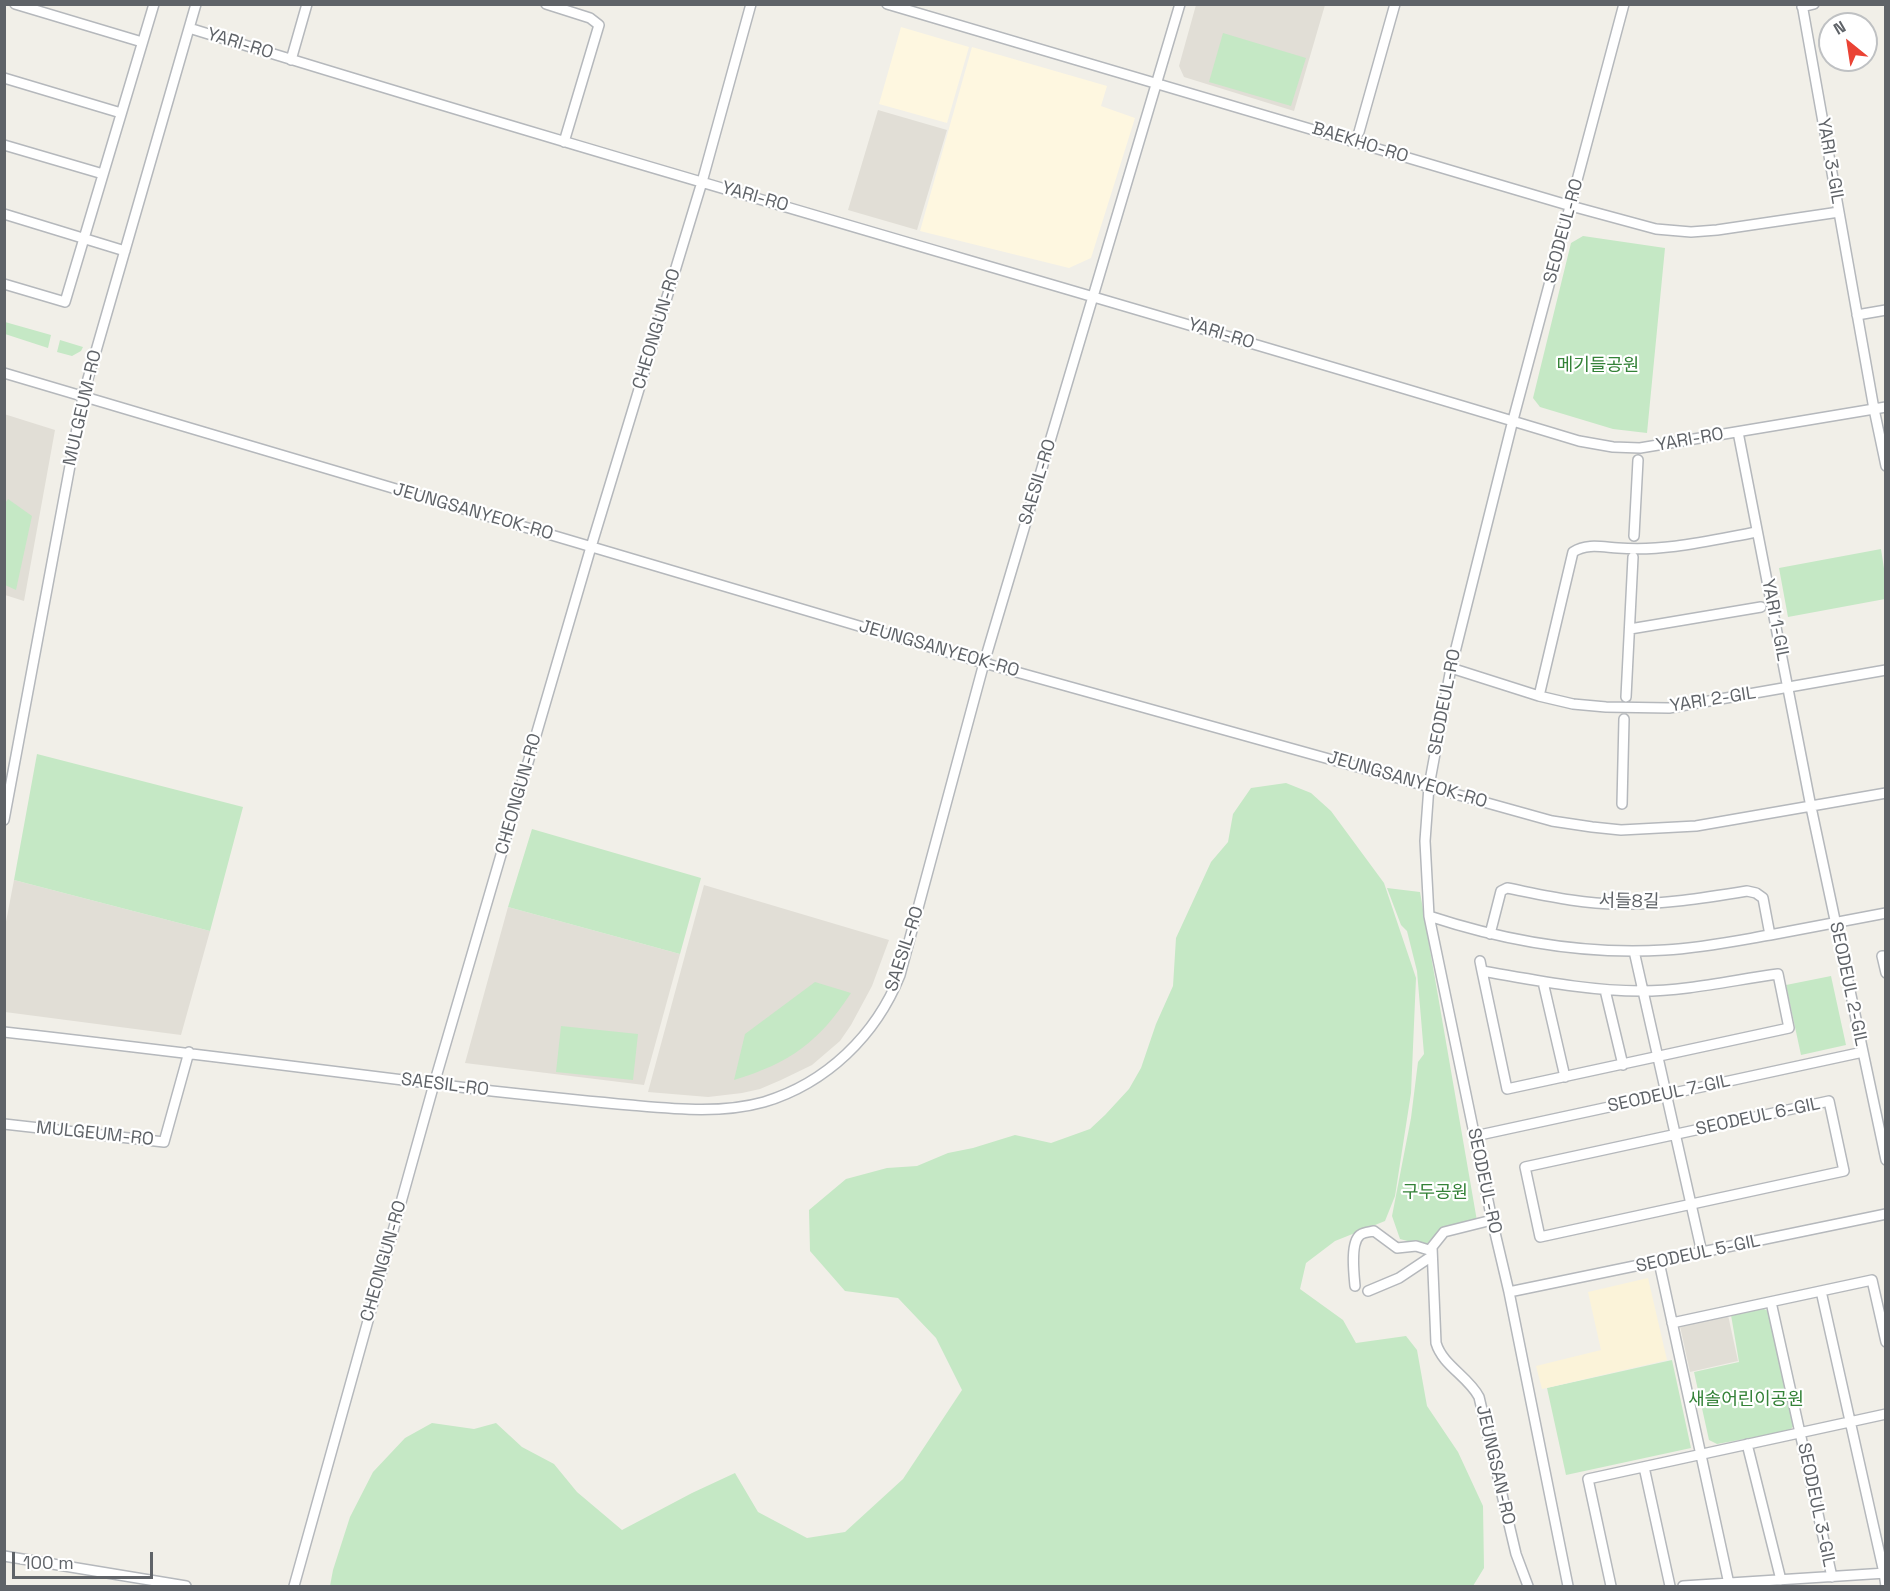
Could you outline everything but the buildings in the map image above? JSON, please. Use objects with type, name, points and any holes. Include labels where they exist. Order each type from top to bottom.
[{"type":"street","points":[[15,4],[142,42]]},
{"type":"street","points":[[4,284],[65,302],[153,4]]},
{"type":"street","name":"MULGEUM-RO","points":[[4,820],[83,396],[196,4]]},
{"type":"street","name":"YARI-RO","points":[[291,60],[307,4]]},
{"type":"street","points":[[546,4],[590,18],[599,25],[564,142]]},
{"type":"street","name":"CHEONGUN-RO","points":[[294,1587],[434,1084],[591,547],[702,182],[751,4]]},
{"type":"street","name":"BAEKHO-RO","points":[[887,4],[1571,206],[1656,228],[1691,232],[1718,230],[1839,212]]},
{"type":"street","name":"SAESIL-RO","points":[[4,1032],[189,1052],[568,1100],[668,1108],[717,1109],[763,1102],[804,1086],[839,1061],[870,1029],[886,1005],[900,975],[984,663],[1180,4]]},
{"type":"street","points":[[1359,132],[1395,4]]},
{"type":"street","name":"SEODEUL-RO","points":[[1568,1587],[1509,1292],[1429,916],[1425,841],[1429,786],[1451,668],[1513,420],[1624,4]]},
{"type":"street","name":"YARI 3-GIL","points":[[1814,4],[1802,6],[1874,409]]},
{"type":"street","name":"YARI-RO","points":[[189,28],[564,142],[1579,441],[1640,448],[1668,445],[1886,407]]},
{"type":"street","points":[[4,78],[121,113]]},
{"type":"street","points":[[4,145],[103,174]]},
{"type":"street","points":[[4,214],[125,251]]},
{"type":"street","points":[[1857,315],[1886,310]]},
{"type":"street","name":"JEUNGSANYEOK-RO","points":[[4,373],[984,663],[1552,821],[1621,830],[1696,826],[1886,793]]},
{"type":"street","points":[[1874,409],[1886,466]]},
{"type":"street","name":"YARI 1-GIL","points":[[1738,432],[1812,807]]},
{"type":"street","points":[[1634,536],[1638,460]]},
{"type":"street","points":[[1539,696],[1573,552],[1583,546],[1633,550],[1662,548],[1757,532]]},
{"type":"street","points":[[1626,698],[1633,557]]},
{"type":"street","points":[[1630,629],[1761,607]]},
{"type":"street","name":"YARI 2-GIL","points":[[1451,668],[1539,696],[1573,704],[1626,708],[1669,708],[1886,670]]},
{"type":"street","points":[[1622,804],[1624,719]]},
{"type":"street","name":"SEODEUL 2-GIL","points":[[1812,807],[1886,1160]]},
{"type":"street","name":"서들8길","points":[[1490,934],[1501,891],[1507,888],[1573,900],[1616,904],[1663,903],[1747,891],[1763,898],[1770,935]]},
{"type":"street","points":[[1429,916],[1490,934],[1536,943],[1592,950],[1634,951],[1704,946],[1886,913]]},
{"type":"street","name":"SEODEUL 6-GIL","points":[[1634,951],[1702,1253]]},
{"type":"street","points":[[1886,956],[1882,956],[1886,973]]},
{"type":"street","points":[[1480,961],[1482,971],[1507,1089],[1789,1028],[1778,974],[1643,991],[1605,990],[1482,971]]},
{"type":"street","points":[[1543,982],[1565,1077]]},
{"type":"street","points":[[1605,990],[1623,1065]]},
{"type":"street","name":"MULGEUM-RO","points":[[4,1124],[164,1142],[189,1052]]},
{"type":"street","name":"SEODEUL 7-GIL","points":[[1475,1136],[1863,1052]]},
{"type":"street","name":"SEODEUL 6-GIL","points":[[1829,1101],[1844,1171],[1540,1237],[1525,1167],[1675,1135],[1829,1101]]},
{"type":"street","name":"SEODEUL 5-GIL","points":[[1509,1292],[1886,1214]]},
{"type":"street","points":[[1368,1292],[1399,1278],[1432,1253],[1435,1241],[1444,1232],[1492,1220]]},
{"type":"street","points":[[1355,1286],[1353,1252],[1357,1237],[1363,1233],[1374,1231],[1397,1248],[1416,1246],[1432,1253]]},
{"type":"street","name":"JEUNGSAN-RO","points":[[1432,1253],[1436,1343],[1440,1354],[1471,1385],[1479,1397],[1516,1554],[1528,1587]]},
{"type":"street","points":[[1659,1262],[1729,1584]]},
{"type":"street","points":[[1672,1323],[1872,1280],[1886,1342]]},
{"type":"street","points":[[1821,1291],[1885,1573],[1886,1586]]},
{"type":"street","name":"SEODEUL 3-GIL","points":[[1771,1302],[1832,1577]]},
{"type":"street","name":"SEODEUL 3-GIL","points":[[1611,1587],[1588,1479],[1886,1414]]},
{"type":"street","points":[[1747,1444],[1781,1580]]},
{"type":"street","points":[[1644,1467],[1670,1587]]},
{"type":"street","points":[[4,1556],[186,1587]]},
{"type":"street","points":[[1683,1587],[1885,1573]]},
{"type":"shaded area","points":[[1196,5],[1325,5],[1294,111],[1184,77],[1179,66]]},
{"type":"shaded area","points":[[901,27],[969,47],[947,123],[879,104]]},
{"type":"shaded area","points":[[972,47],[1107,86],[1101,106],[1135,118],[1091,258],[1069,268],[920,231]]},
{"type":"shaded area","points":[[878,110],[947,130],[917,230],[848,210]]},
{"type":"shaded area","points":[[4,414],[55,430],[24,601],[5,595]]},
{"type":"shaded area","points":[[14,880],[210,931],[181,1035],[5,1012],[5,927]]},
{"type":"shaded area","points":[[704,885],[889,940],[872,986],[851,1025],[840,1041],[812,1065],[760,1089],[742,1093],[708,1097],[648,1092]]},
{"type":"shaded area","points":[[508,907],[680,954],[644,1085],[465,1063]]},
{"type":"shaded area","points":[[1728,1315],[1738,1361],[1690,1372],[1680,1326]]},
{"type":"green space","points":[[1223,33],[1306,58],[1291,106],[1209,82]]},
{"type":"green space","name":"메기들공원","points":[[1583,236],[1665,248],[1647,433],[1613,429],[1540,407],[1533,398],[1571,243]]},
{"type":"green space","points":[[5,322],[51,335],[48,348],[5,334]]},
{"type":"green space","points":[[60,340],[83,347],[81,351],[72,356],[57,352]]},
{"type":"green space","points":[[8,499],[32,516],[16,590],[5,585],[4,505]]},
{"type":"green space","points":[[1881,549],[1885,575],[1885,599],[1788,617],[1779,568]]},
{"type":"green space","points":[[37,754],[243,807],[210,931],[14,880]]},
{"type":"green space","points":[[1286,783],[1311,793],[1331,811],[1384,883],[1416,978],[1411,1093],[1395,1196],[1385,1221],[1335,1241],[1306,1263],[1300,1289],[1343,1320],[1356,1343],[1406,1336],[1417,1350],[1427,1406],[1458,1452],[1483,1506],[1484,1568],[1473,1586],[330,1586],[350,1517],[373,1472],[405,1438],[432,1423],[474,1429],[496,1423],[522,1447],[554,1464],[577,1492],[622,1530],[735,1473],[758,1512],[807,1538],[845,1532],[903,1479],[962,1390],[936,1338],[898,1298],[845,1291],[810,1251],[809,1210],[846,1179],[887,1168],[917,1166],[948,1153],[1015,1135],[1051,1143],[1090,1129],[1129,1089],[1141,1068],[1156,1024],[1173,986],[1176,938],[1211,862],[1228,842],[1233,814],[1251,788]]},
{"type":"green space","points":[[532,829],[701,878],[680,954],[508,907]]},
{"type":"green space","name":"구두공원","points":[[1387,888],[1420,892],[1477,1221],[1442,1230],[1426,1246],[1400,1239],[1392,1216],[1411,1118],[1418,1062],[1424,1054],[1417,971],[1407,931],[1401,925]]},
{"type":"green space","points":[[1831,976],[1846,1045],[1801,1055],[1786,985]]},
{"type":"green space","points":[[815,982],[851,993],[827,1025],[802,1048],[771,1066],[734,1080],[745,1034]]},
{"type":"green space","points":[[561,1026],[638,1034],[633,1080],[556,1072]]},
{"type":"green space","name":"새솔어린이공원","points":[[1762,1308],[1770,1312],[1795,1424],[1789,1431],[1717,1444],[1709,1440],[1694,1372],[1739,1362],[1731,1315]]},
{"type":"green space","points":[[1672,1360],[1691,1448],[1566,1475],[1547,1388]]},
{"type":"sand","points":[[1648,1278],[1667,1360],[1542,1389],[1536,1366],[1601,1350],[1588,1292]]}]
